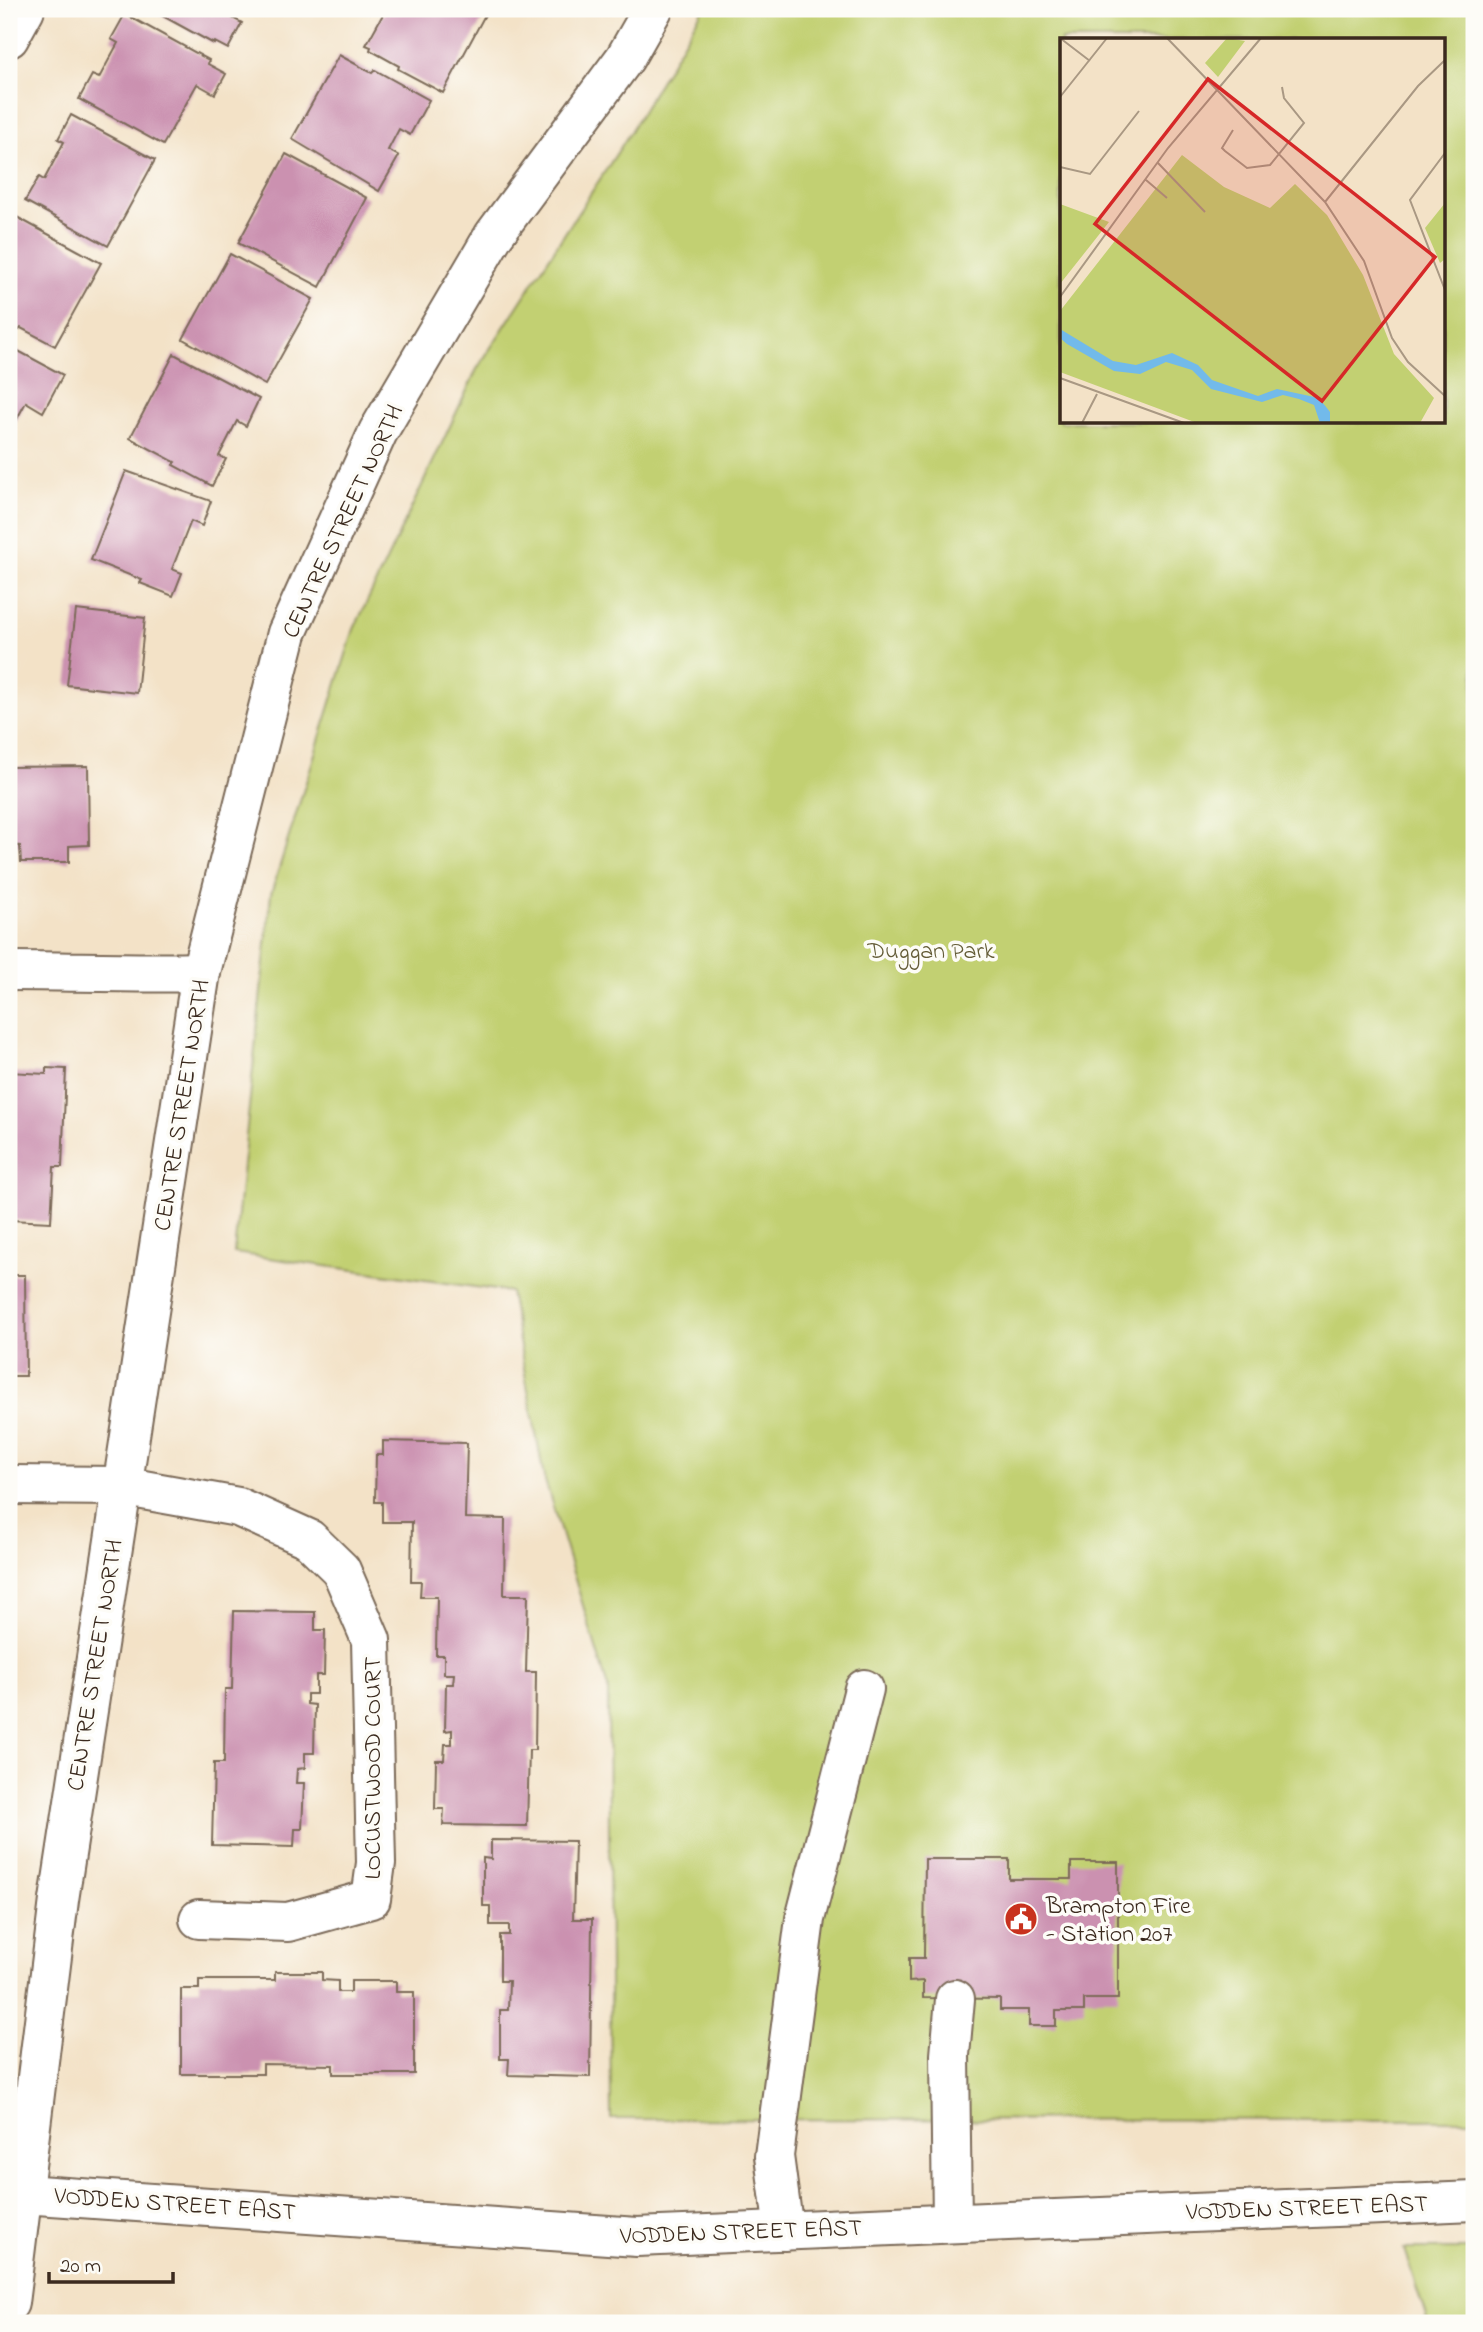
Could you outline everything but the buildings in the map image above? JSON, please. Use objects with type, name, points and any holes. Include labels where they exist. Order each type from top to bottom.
[{"type":"street","points":[[9,38],[25,9]]},
{"type":"street","name":"CENTRE STREET NORTH","points":[[9,2303],[16,2193],[201,972],[287,633],[378,432],[494,235],[625,58],[653,9]]},
{"type":"street","points":[[9,971],[106,971],[135,975],[201,972]]},
{"type":"street","name":"LOCUSTWOOD COURT","points":[[9,1485],[121,1486],[238,1507],[309,1539],[341,1570],[371,1640],[376,1863],[371,1899],[288,1922],[199,1919]]},
{"type":"street","points":[[784,2231],[774,2156],[805,1919],[864,1689]]},
{"type":"street","points":[[952,2223],[950,2055],[956,1998]]},
{"type":"street","name":"VODDEN STREET EAST","points":[[16,2193],[637,2237],[1474,2201]]},
{"type":"green space","name":"Duggan Park","points":[[703,9],[1474,9],[1474,2120],[611,2119],[608,1688],[544,1477],[510,1292],[234,1253],[271,894],[354,629],[477,369],[624,142]]},
{"type":"green space","points":[[1404,2249],[1474,2249],[1474,2323],[1428,2323]]},
{"type":"place","name":"Brampton Fire - Station 207","points":[[1021,1919]]}]
